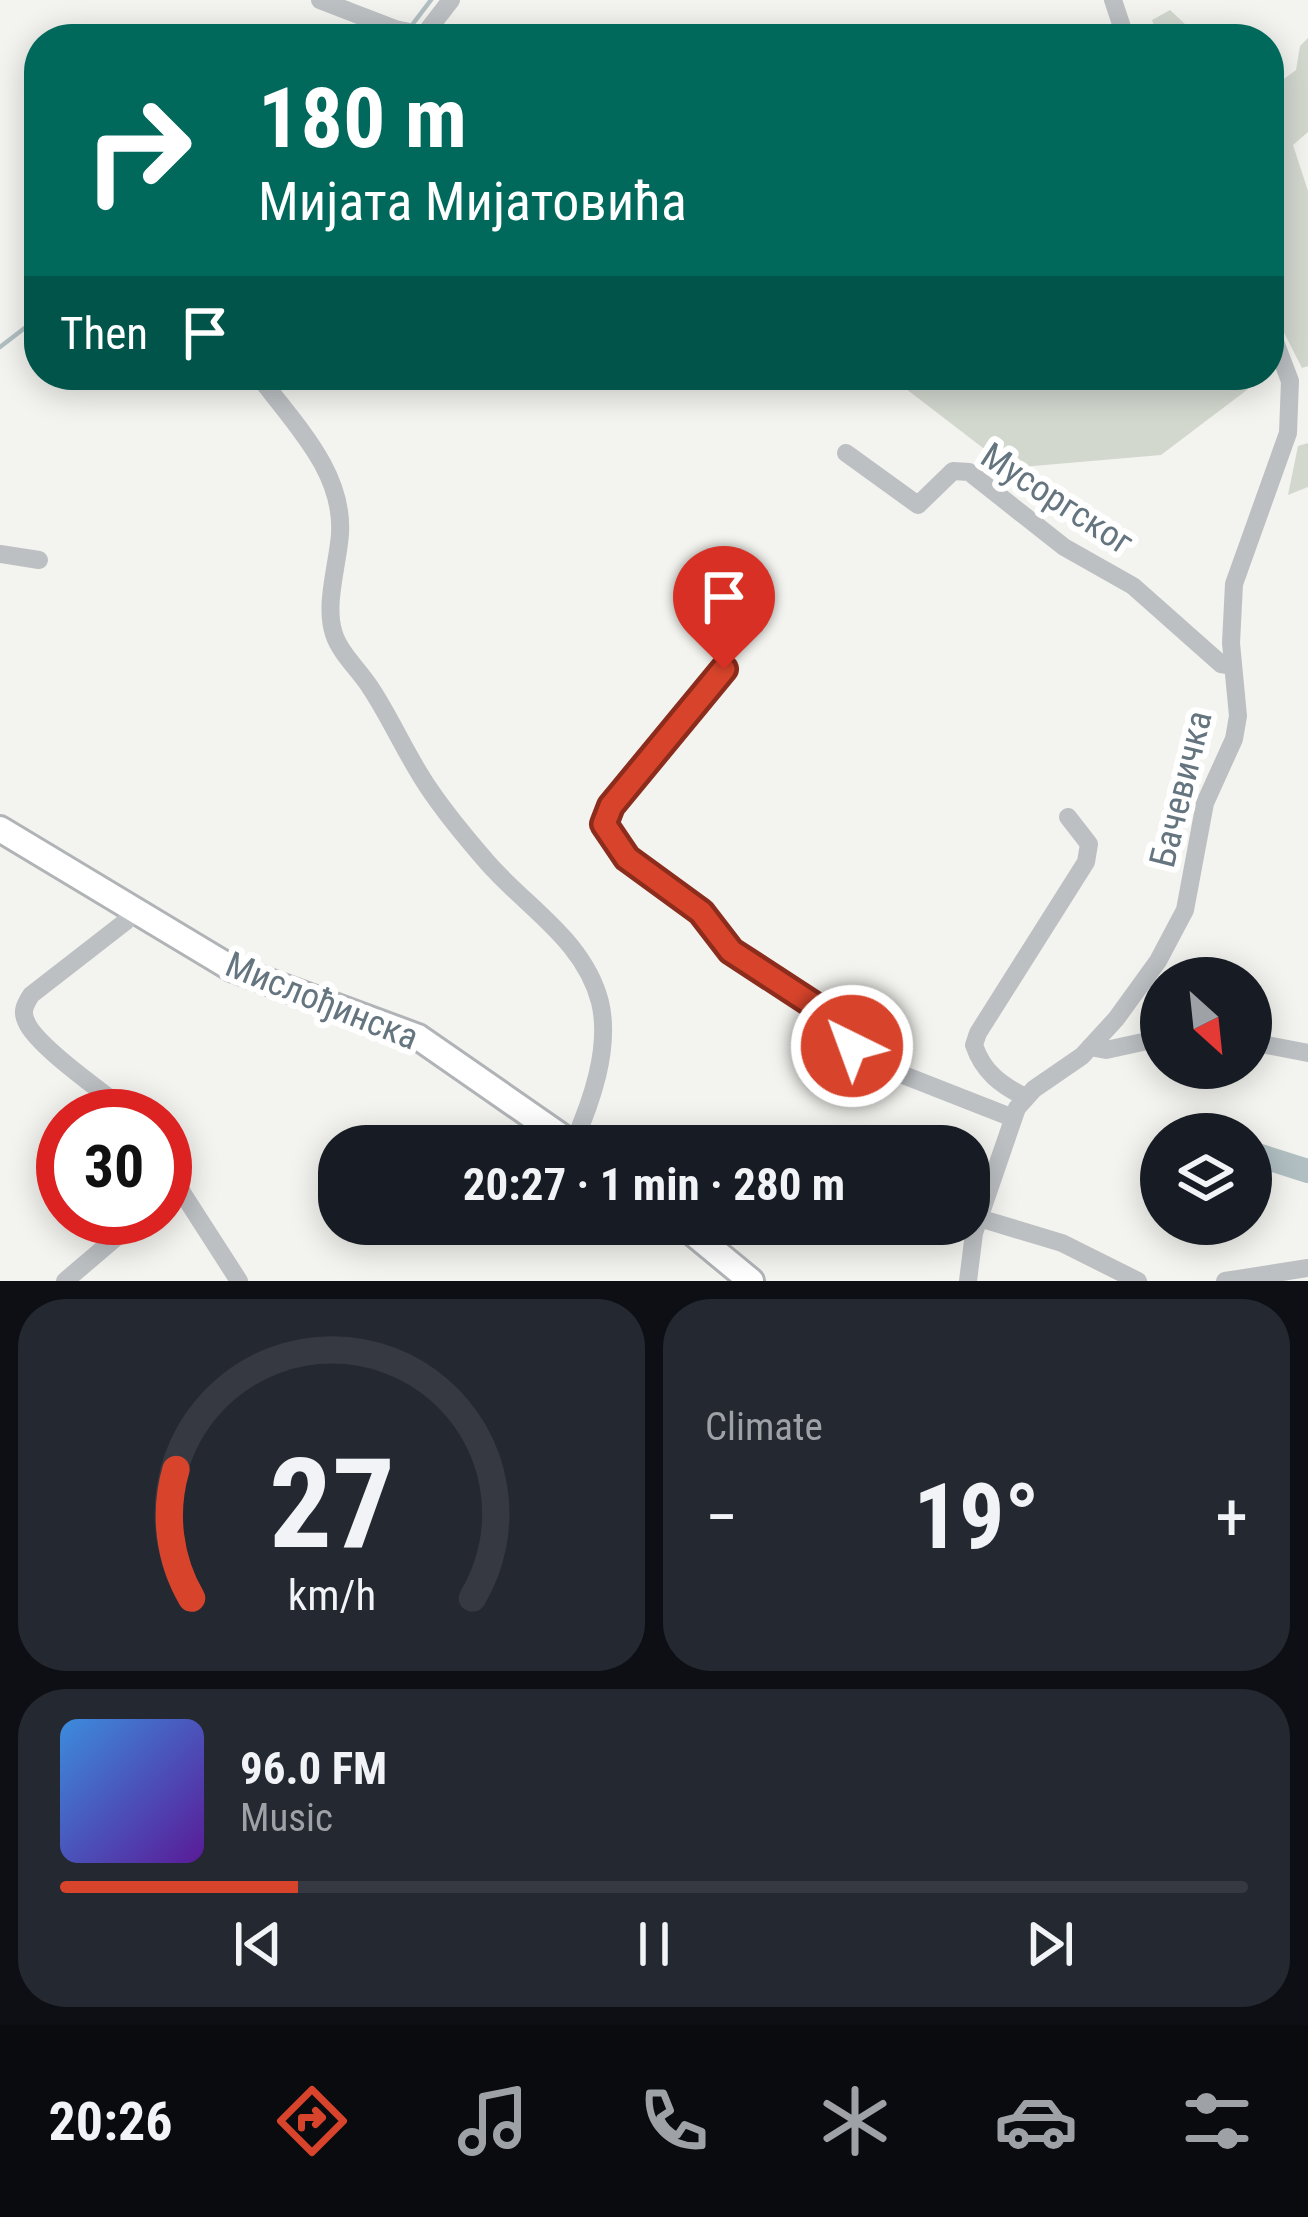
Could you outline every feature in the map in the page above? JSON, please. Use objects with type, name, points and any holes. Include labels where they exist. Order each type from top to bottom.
[{"type":"main road","name":"Мислођинска","points":[[0,830],[247,976],[418,1037],[545,1125]]},
{"type":"main road","points":[[707,1245],[751,1281]]},
{"type":"street","points":[[320,0],[371,24]]},
{"type":"street","name":"Бачевичка","points":[[990,1186],[1025,1097],[1090,1047],[1139,989],[1185,910],[1205,803],[1234,739],[1238,716],[1231,610],[1234,584],[1288,433],[1290,381],[1284,365]]},
{"type":"street","points":[[269,390],[328,470],[339,498],[331,615],[334,635],[371,688],[428,789],[490,866],[573,946],[589,971],[603,1024],[601,1055],[580,1125]]},
{"type":"street","name":"Мусоргског","points":[[846,453],[918,505],[953,471],[969,472],[1064,547],[1133,586],[1221,664],[1233,666]]},
{"type":"street","points":[[0,554],[39,560]]},
{"type":"street","points":[[724,669],[611,806],[604,824],[613,840],[639,867],[701,912],[731,951],[843,1024],[860,1058],[1013,1118]]},
{"type":"street","points":[[1025,1097],[1002,1085],[974,1046],[977,1033],[1086,862],[1089,844],[1068,817]]},
{"type":"street","points":[[100,1089],[38,1039],[24,1009],[38,988],[125,922],[134,910]]},
{"type":"street","points":[[1090,1047],[1106,1050],[1140,1043]]},
{"type":"street","points":[[1272,1046],[1308,1053]]},
{"type":"street","points":[[192,1218],[238,1281]]},
{"type":"street","points":[[990,1221],[1062,1243],[1138,1281]]},
{"type":"street","points":[[65,1281],[110,1245]]},
{"type":"street","name":"Бачевичка","points":[[968,1281],[972,1245]]},
{"type":"street","points":[[1226,1281],[1308,1268]]},
{"type":"shaded area","points":[[1170,10],[1185,24],[1153,24],[1152,20]]},
{"type":"shaded area","points":[[1308,38],[1308,132],[1293,145],[1308,191],[1308,366],[1302,368],[1284,333],[1284,79],[1296,70],[1300,46]]},
{"type":"shaded area","points":[[908,390],[1247,390],[1161,455],[1009,468]]},
{"type":"shaded area","points":[[1308,443],[1308,487],[1288,495],[1298,446]]},
{"type":"waterway","points":[[413,24],[431,0]]},
{"type":"waterway","points":[[0,347],[24,329]]},
{"type":"waterway","points":[[1272,1160],[1308,1171]]},
{"type":"route","points":[[724,669],[611,806],[604,824],[627,858],[701,912],[731,951],[843,1024],[851,1034],[852,1046]]}]
